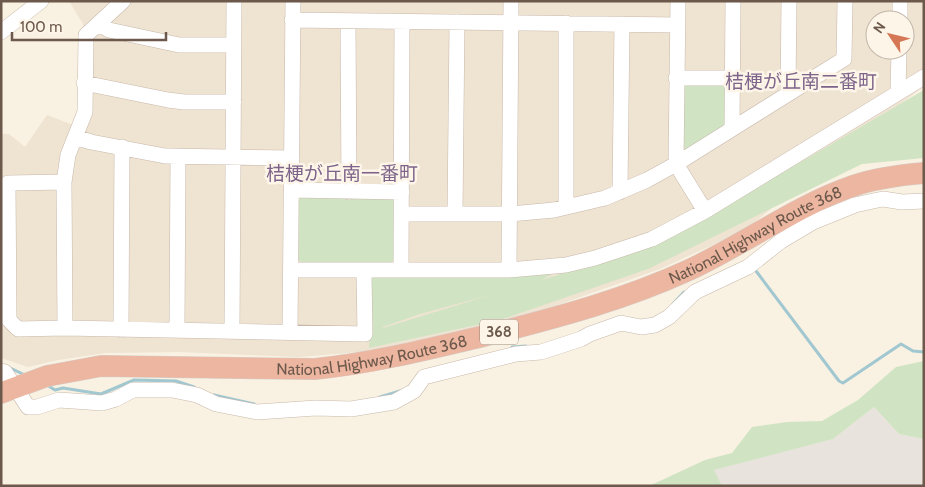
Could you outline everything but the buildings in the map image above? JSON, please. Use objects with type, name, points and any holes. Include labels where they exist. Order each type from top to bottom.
[{"type":"highway","name":"National Highway Route 368","points":[[13,389],[48,376],[101,366],[314,369],[348,366],[455,343],[552,319],[608,302],[689,270],[740,244],[804,207],[828,196],[877,180],[924,173]]},
{"type":"street","points":[[1,32],[41,1]]},
{"type":"street","points":[[65,328],[64,182],[66,160],[85,112],[86,35],[123,1]]},
{"type":"street","points":[[232,332],[234,1]]},
{"type":"street","points":[[290,332],[292,270],[292,1]]},
{"type":"street","points":[[509,270],[511,1]]},
{"type":"street","points":[[678,1],[676,164],[705,211]]},
{"type":"street","points":[[732,128],[733,1]]},
{"type":"street","points":[[788,94],[789,1]]},
{"type":"street","points":[[402,214],[510,214],[566,207],[605,198],[647,180],[676,164],[844,58],[844,1]]},
{"type":"street","points":[[292,20],[677,24]]},
{"type":"street","points":[[348,20],[349,192]]},
{"type":"street","points":[[401,270],[402,22]]},
{"type":"street","points":[[455,214],[457,22]]},
{"type":"street","points":[[566,23],[566,207]]},
{"type":"street","points":[[98,24],[109,30],[179,45],[234,45]]},
{"type":"street","points":[[620,192],[622,24]]},
{"type":"street","points":[[898,92],[899,60]]},
{"type":"street","points":[[292,270],[509,270],[566,265],[628,248],[675,229],[924,77]]},
{"type":"street","points":[[676,78],[733,78]]},
{"type":"street","points":[[84,83],[168,100],[234,102]]},
{"type":"street","points":[[75,137],[91,142],[178,157],[292,158]]},
{"type":"street","points":[[121,330],[122,147]]},
{"type":"street","points":[[177,330],[178,157]]},
{"type":"street","points":[[64,182],[8,183],[9,320],[18,329],[65,328],[365,334],[364,270]]},
{"type":"street","points":[[292,190],[402,192]]},
{"type":"street","points":[[1,371],[5,372],[13,389],[28,407],[37,407],[59,400],[102,403],[116,399],[134,390],[172,390],[197,395],[216,404],[257,412],[316,408],[350,409],[394,402],[414,391],[424,377],[516,354],[541,352],[621,323],[641,327],[655,325],[669,317],[695,292],[752,264],[781,241],[813,222],[855,206],[883,199],[902,202],[924,201]]},
{"type":"shaded area","points":[[69,1],[924,1],[924,86],[745,230],[660,269],[512,321],[397,349],[298,357],[179,352],[105,353],[58,360],[28,367],[1,358],[1,134],[9,134],[25,147],[47,115],[73,125],[80,112],[83,24]]},
{"type":"shaded area","points":[[874,407],[899,434],[924,439],[924,486],[722,486],[713,470],[833,439]]},
{"type":"green space","points":[[681,84],[728,84],[727,121],[724,127],[687,150],[681,145]]},
{"type":"green space","points":[[924,90],[924,158],[862,164],[648,269],[500,320],[369,348],[371,277],[555,272],[542,280],[570,271],[743,196]],"holes":[[[490,295],[383,328],[420,314]]]},
{"type":"green space","points":[[303,195],[391,197],[397,203],[396,256],[391,264],[303,264],[297,258],[298,201]]},
{"type":"green space","points":[[924,361],[924,439],[899,434],[874,407],[833,439],[714,470],[722,486],[649,486],[705,460],[732,453],[752,427],[787,422],[822,421],[858,400],[896,367]]},
{"type":"waterway","points":[[753,267],[839,381],[843,383],[901,344],[913,351],[924,352]]},
{"type":"waterway","points":[[673,304],[684,292]]},
{"type":"waterway","points":[[512,347],[526,346]]},
{"type":"waterway","points":[[8,367],[25,375]]},
{"type":"waterway","points":[[47,385],[55,390],[63,388],[101,394],[134,380],[176,381],[194,387]]},
{"type":"waterway","points":[[380,397],[400,391]]},
{"type":"waterway","points":[[214,395],[254,404]]},
{"type":"district","name":"桔梗が丘南二番町","points":[[801,81]]},
{"type":"district","name":"桔梗が丘南一番町","points":[[342,173]]}]
